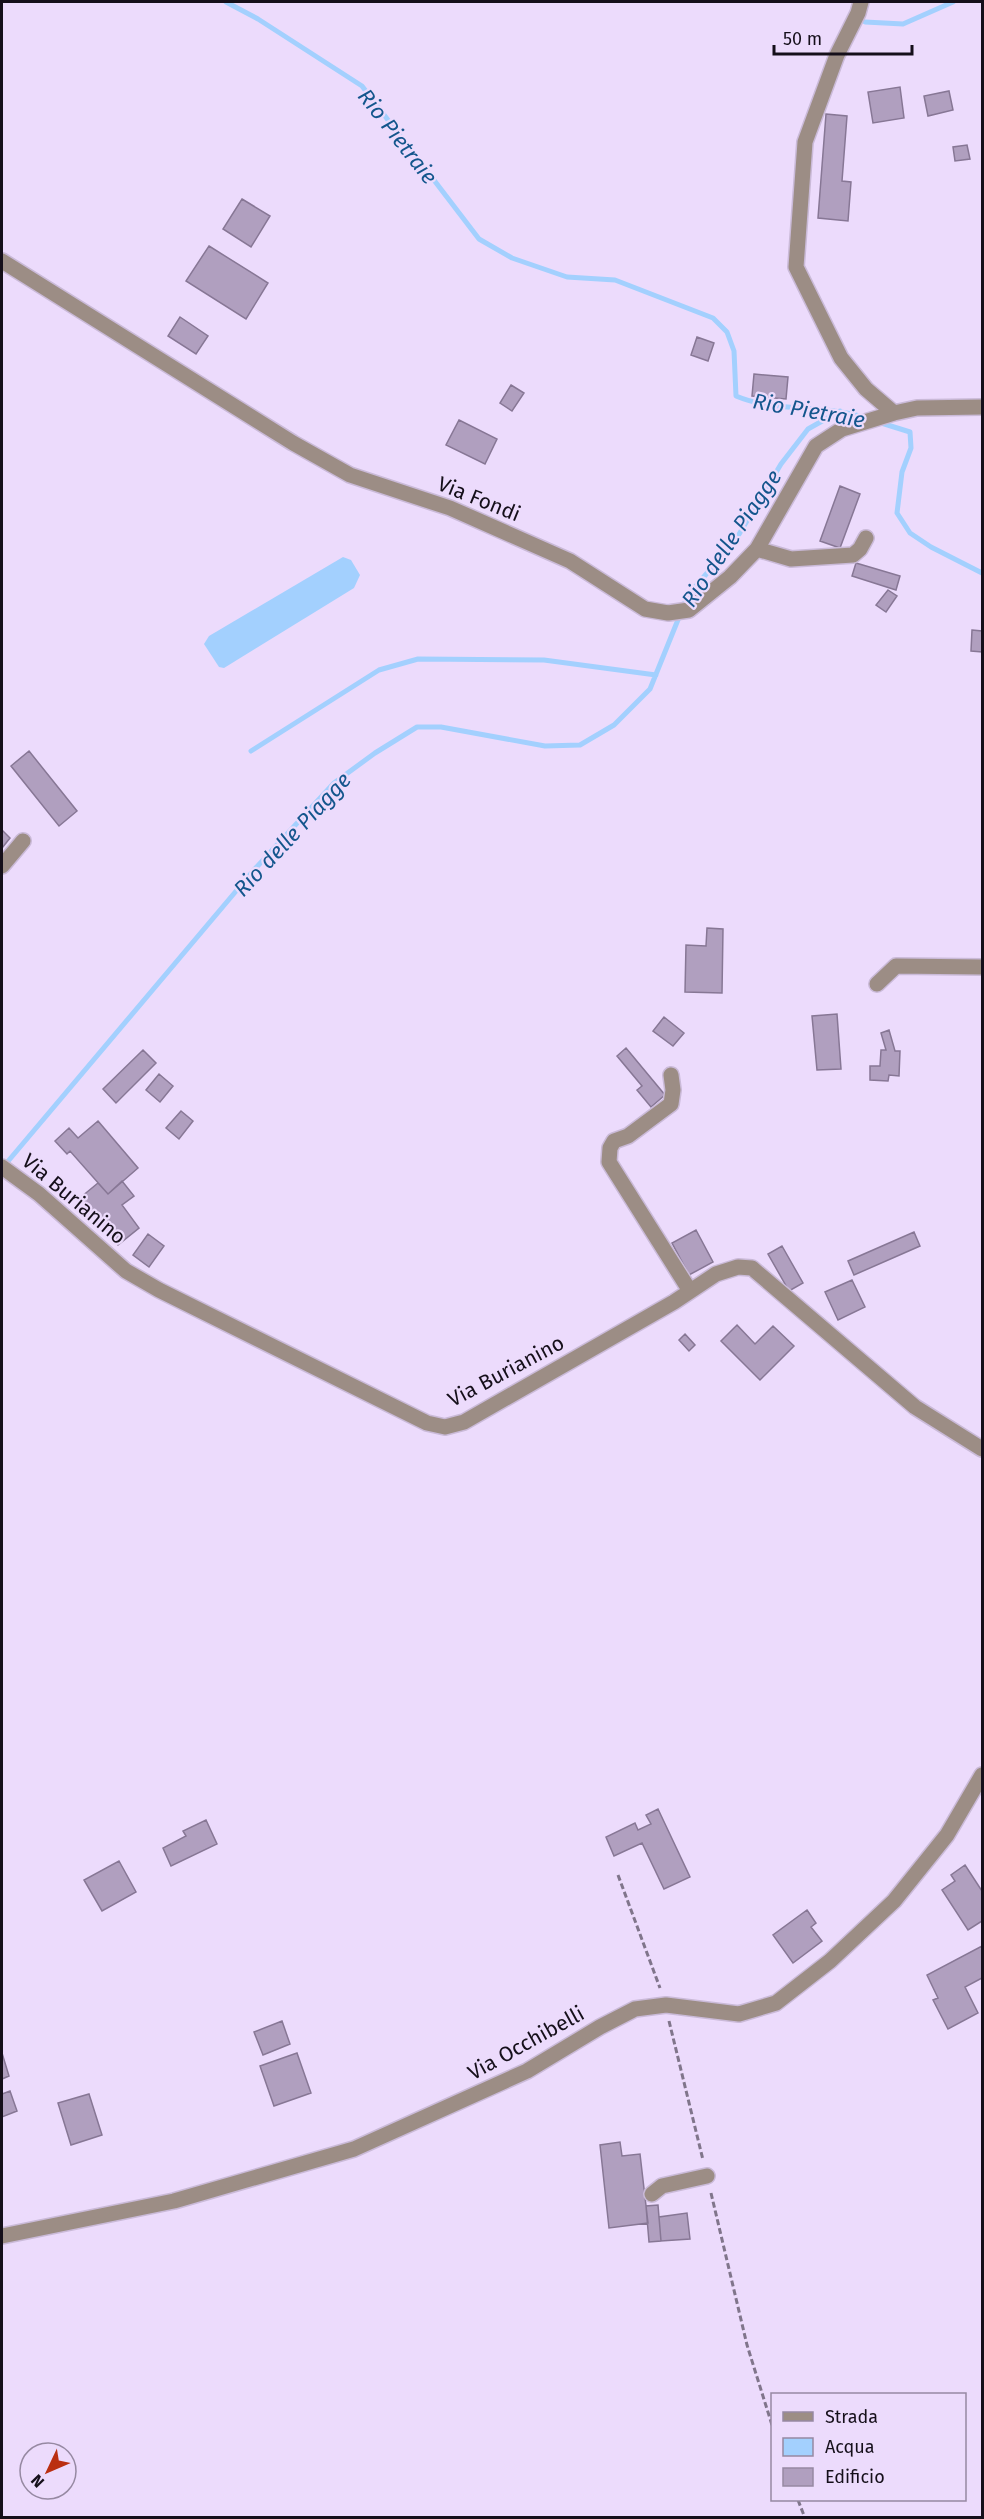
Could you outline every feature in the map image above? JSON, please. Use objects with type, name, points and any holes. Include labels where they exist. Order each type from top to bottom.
[{"type":"street","points":[[861,2],[858,13],[837,55],[805,142],[796,267],[841,358],[866,389],[894,413]]},
{"type":"street","name":"Via Fondi","points":[[2,261],[293,443],[350,475],[450,508],[570,561],[645,609],[668,613],[689,610],[730,577],[757,549],[816,446],[842,429],[894,413],[917,408],[982,407]]},
{"type":"street","points":[[757,549],[791,559],[853,555],[860,549],[866,538]]},
{"type":"street","points":[[2,866],[23,841]]},
{"type":"street","points":[[877,984],[896,966],[982,967]]},
{"type":"street","points":[[671,1075],[673,1090],[671,1104],[627,1136],[614,1141],[610,1148],[609,1162],[690,1291]]},
{"type":"street","name":"Via Burianino","points":[[2,1167],[39,1194],[126,1271],[427,1423],[445,1427],[464,1422],[717,1274],[738,1266],[752,1268],[915,1407],[982,1449]]},
{"type":"street","name":"Via Occhibelli","points":[[2,2236],[174,2201],[354,2149],[527,2071],[600,2027],[635,2009],[666,2005],[739,2014],[776,2003],[830,1961],[894,1901],[947,1835],[982,1775]]},
{"type":"street","points":[[652,2194],[662,2186],[706,2176]]},
{"type":"path","points":[[618,1875],[666,2005],[747,2345],[771,2422]]},
{"type":"path","points":[[799,2501],[805,2517]]},
{"type":"water","points":[[343,557],[351,560],[360,575],[354,588],[224,668],[219,667],[204,644],[209,636]]},
{"type":"building","points":[[900,87],[904,118],[873,123],[868,92]]},
{"type":"building","points":[[949,91],[953,110],[928,116],[924,96]]},
{"type":"building","points":[[826,114],[847,116],[842,181],[851,182],[848,221],[818,218]]},
{"type":"building","points":[[967,145],[970,159],[955,161],[953,147]]},
{"type":"building","points":[[242,199],[270,216],[251,247],[223,229]]},
{"type":"building","points":[[209,246],[268,283],[246,319],[186,281]]},
{"type":"building","points":[[180,317],[208,336],[196,354],[168,336]]},
{"type":"building","points":[[697,337],[714,343],[708,361],[691,355]]},
{"type":"building","points":[[754,374],[788,377],[786,399],[752,396]]},
{"type":"building","points":[[511,385],[524,393],[512,411],[500,403]]},
{"type":"building","points":[[459,420],[497,439],[485,464],[446,445]]},
{"type":"building","points":[[840,486],[860,494],[840,548],[820,541]]},
{"type":"building","points":[[856,563],[900,576],[896,590],[852,576]]},
{"type":"building","points":[[888,590],[897,596],[886,612],[876,605]]},
{"type":"building","points":[[972,630],[982,631],[982,652],[971,651]]},
{"type":"building","points":[[29,751],[77,811],[59,826],[11,766]]},
{"type":"building","points":[[2,830],[10,838],[2,848]]},
{"type":"building","points":[[707,928],[723,929],[722,993],[685,992],[686,945],[706,946]]},
{"type":"building","points":[[837,1014],[841,1069],[817,1070],[812,1016]]},
{"type":"building","points":[[664,1017],[684,1033],[673,1046],[653,1031]]},
{"type":"building","points":[[889,1030],[895,1051],[900,1051],[899,1076],[889,1075],[888,1081],[870,1080],[870,1066],[880,1066],[881,1050],[886,1050],[881,1033]]},
{"type":"building","points":[[626,1048],[665,1095],[651,1107],[637,1090],[642,1086],[617,1056]]},
{"type":"building","points":[[143,1050],[156,1063],[116,1103],[103,1089]]},
{"type":"building","points":[[159,1074],[173,1086],[160,1102],[146,1090]]},
{"type":"building","points":[[181,1111],[193,1121],[179,1139],[166,1128]]},
{"type":"building","points":[[98,1121],[138,1168],[108,1194],[70,1151],[67,1154],[55,1141],[69,1128],[78,1138]]},
{"type":"building","points":[[122,1181],[134,1196],[122,1205],[139,1228],[118,1245],[81,1197],[98,1183],[108,1194]]},
{"type":"building","points":[[696,1230],[713,1262],[689,1275],[672,1243]]},
{"type":"building","points":[[914,1232],[920,1246],[854,1275],[848,1261]]},
{"type":"building","points":[[148,1234],[164,1246],[149,1267],[133,1255]]},
{"type":"building","points":[[782,1246],[803,1283],[789,1291],[768,1254]]},
{"type":"building","points":[[852,1280],[865,1307],[838,1320],[825,1292]]},
{"type":"building","points":[[737,1325],[755,1344],[773,1326],[794,1346],[760,1380],[721,1341]]},
{"type":"building","points":[[685,1334],[695,1345],[689,1351],[679,1340]]},
{"type":"building","points":[[658,1809],[690,1877],[664,1889],[642,1843],[614,1856],[606,1837],[635,1823],[638,1830],[651,1824],[646,1815]]},
{"type":"building","points":[[206,1820],[217,1844],[171,1866],[163,1848],[186,1836],[183,1831]]},
{"type":"building","points":[[119,1861],[136,1892],[102,1911],[84,1880]]},
{"type":"building","points":[[965,1865],[982,1891],[982,1921],[968,1930],[942,1890],[955,1881],[951,1875]]},
{"type":"building","points":[[807,1910],[816,1923],[811,1927],[822,1941],[793,1963],[773,1935]]},
{"type":"building","points":[[982,1946],[982,1978],[965,1987],[978,2013],[948,2029],[933,2000],[938,1998],[927,1975]]},
{"type":"building","points":[[282,2021],[290,2044],[263,2055],[254,2032]]},
{"type":"building","points":[[2,2053],[9,2076],[2,2079]]},
{"type":"building","points":[[297,2053],[311,2093],[274,2106],[260,2066]]},
{"type":"building","points":[[10,2091],[17,2111],[2,2117],[2,2094]]},
{"type":"building","points":[[89,2094],[102,2135],[71,2145],[58,2103]]},
{"type":"building","points":[[620,2142],[622,2156],[640,2154],[648,2223],[609,2228],[600,2145]]},
{"type":"building","points":[[658,2205],[661,2241],[649,2242],[646,2206]]},
{"type":"building","points":[[687,2213],[690,2239],[661,2241],[659,2217]]},
{"type":"waterway","name":"Rio Pietraie","points":[[226,2],[258,19],[362,86],[479,239],[512,258],[567,277],[615,280],[713,318],[727,332],[734,351],[736,396],[767,405],[831,411],[863,417]]},
{"type":"waterway","points":[[865,22],[903,24],[953,2]]},
{"type":"waterway","name":"Rio delle Piagge","points":[[4,1166],[253,871],[334,783],[375,753],[417,727],[441,727],[545,746],[580,745],[614,725],[650,689],[688,595],[735,541],[781,464],[808,429],[840,411]]},
{"type":"waterway","name":"Rio Pietraie","points":[[878,422],[910,432],[911,448],[902,472],[897,513],[910,533],[931,547],[982,573]]},
{"type":"waterway","points":[[251,751],[379,670],[418,659],[544,660],[656,675]]}]
